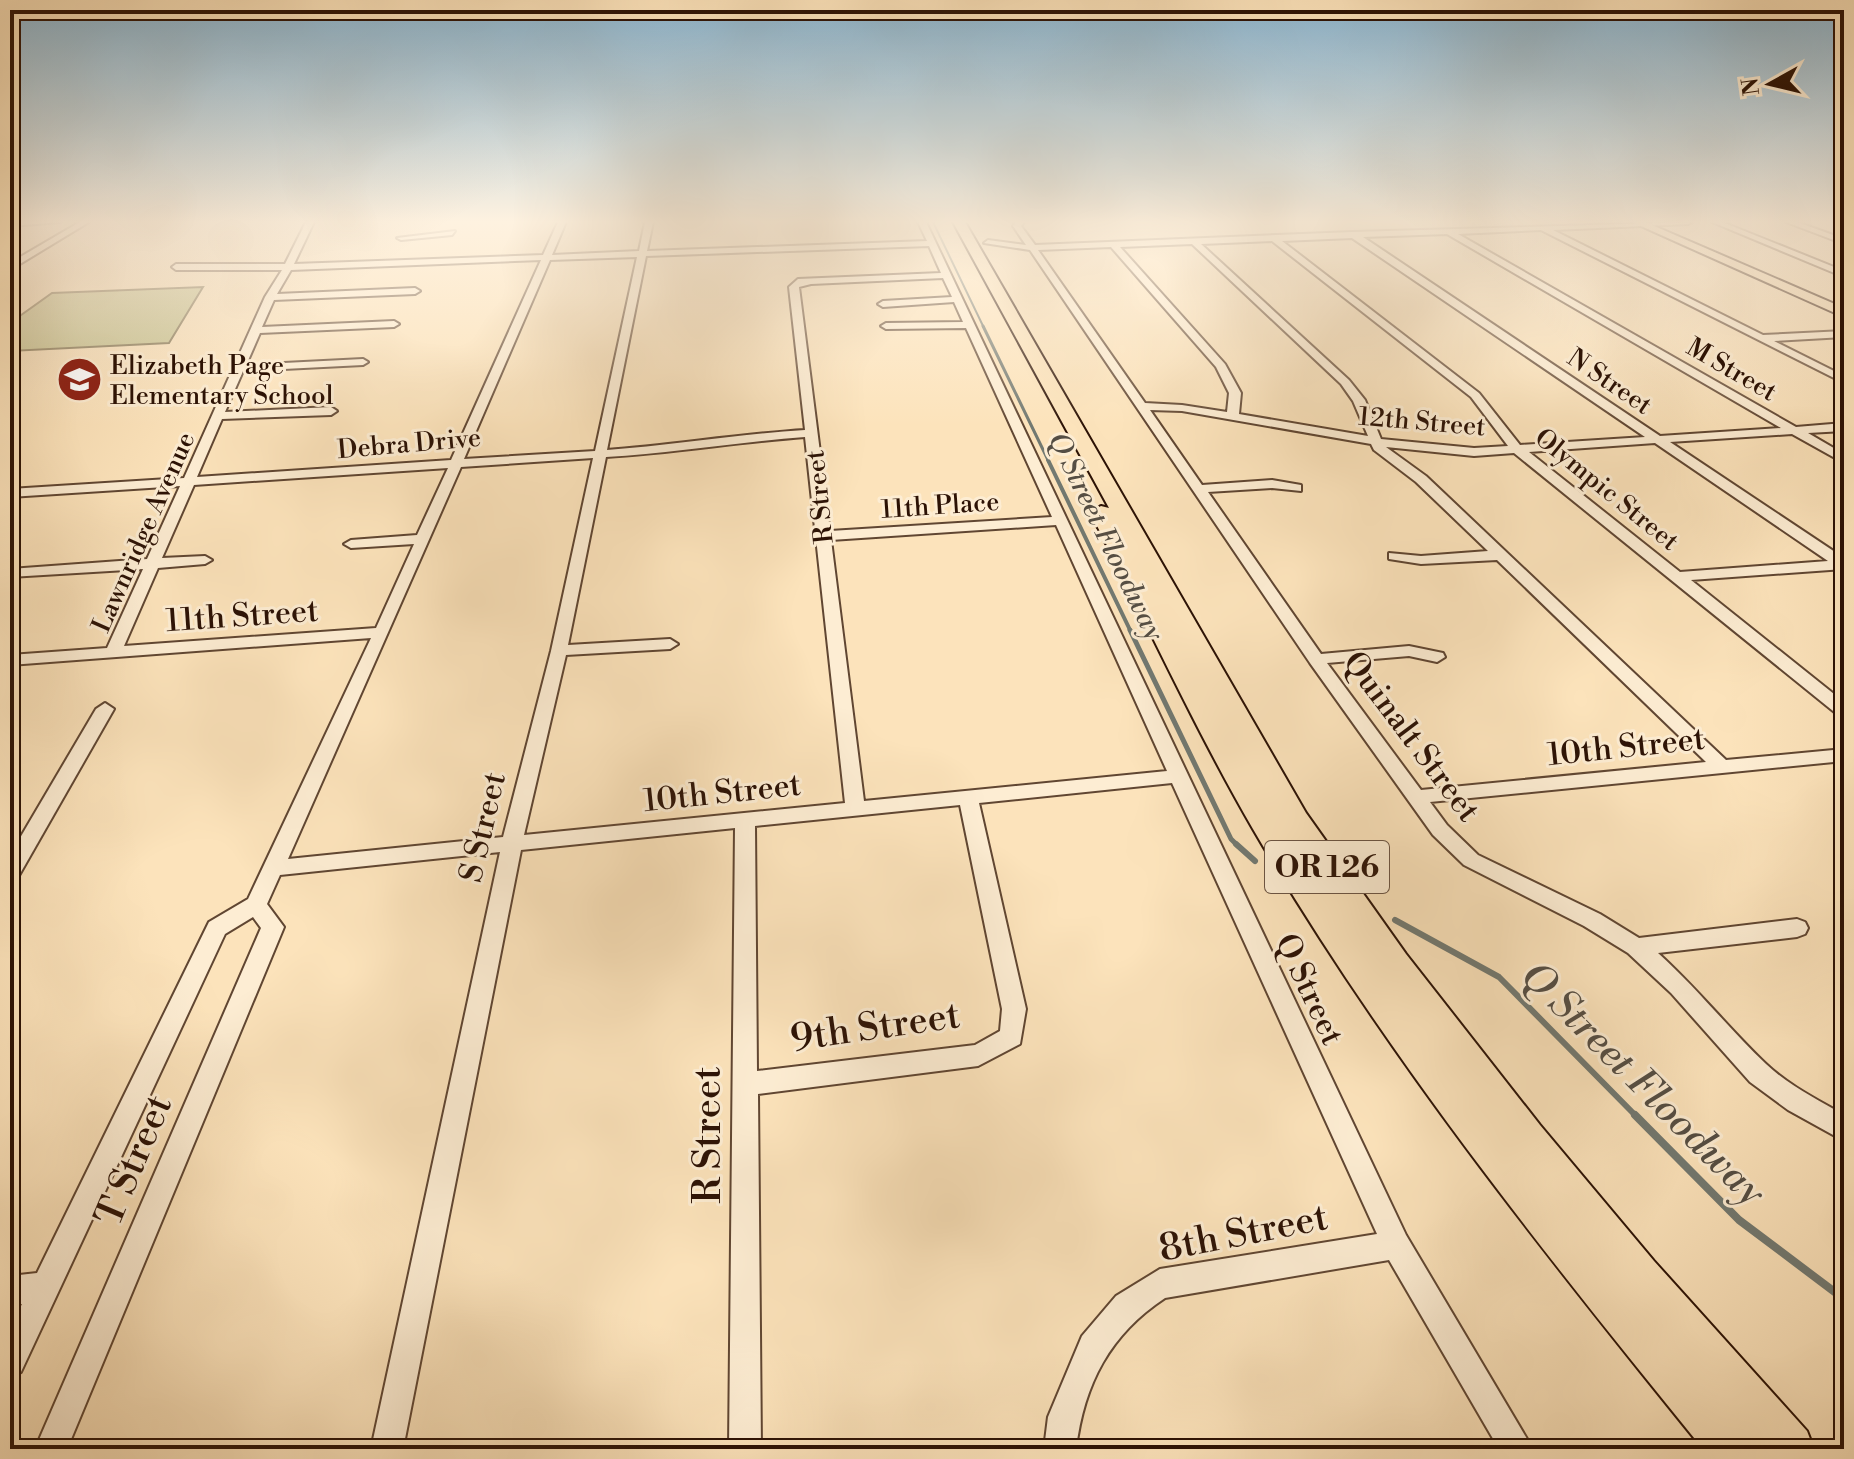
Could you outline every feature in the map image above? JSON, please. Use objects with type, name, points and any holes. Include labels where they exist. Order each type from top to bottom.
[{"type":"highway","name":"OR 126","points":[[971,290],[1266,824],[1349,950],[1467,1115],[1612,1301],[1735,1449]]},
{"type":"highway","name":"OR 126","points":[[997,290],[1295,821],[1394,964],[1526,1139],[1638,1277],[1789,1449]]},
{"type":"main road","points":[[1792,290],[1844,313]]},
{"type":"street","name":"Lawnridge Avenue","points":[[113,652],[274,290]]},
{"type":"street","points":[[256,905],[382,632],[533,290]]},
{"type":"street","name":"S Street","points":[[387,1449],[512,843],[559,651],[635,290]]},
{"type":"street","name":"R Street","points":[[794,290],[855,808]]},
{"type":"street","name":"Q Street","points":[[953,290],[1396,1245],[1517,1449]]},
{"type":"street","name":"Quinalt Street","points":[[1061,290],[1414,797],[1471,860],[1592,920],[1636,947],[1679,986],[1759,1074],[1797,1102],[1844,1129]]},
{"type":"street","points":[[1154,290],[1221,366],[1235,393],[1233,416]]},
{"type":"street","points":[[1246,290],[1354,391],[1373,441],[1384,455],[1421,479],[1721,766]]},
{"type":"street","name":"Olympic Street","points":[[1340,290],[1475,395],[1517,449],[1844,711]]},
{"type":"street","name":"N Street","points":[[1435,290],[1844,564]]},
{"type":"street","name":"M Street","points":[[1550,290],[1844,459]]},
{"type":"street","points":[[1665,290],[1844,380]]},
{"type":"street","points":[[270,297],[415,291]]},
{"type":"street","points":[[883,304],[957,299]]},
{"type":"street","points":[[258,330],[394,324]]},
{"type":"street","points":[[886,326],[970,325]]},
{"type":"street","points":[[1762,339],[1844,334]]},
{"type":"street","points":[[242,368],[363,362]]},
{"type":"street","name":"12th Street","points":[[1142,406],[1182,408],[1373,441],[1474,452],[1844,427]]},
{"type":"street","points":[[219,416],[331,411]]},
{"type":"street","name":"Debra Drive","points":[[10,493],[458,461],[677,449],[738,438],[812,433]]},
{"type":"street","points":[[1199,489],[1272,484],[1296,488]]},
{"type":"street","name":"11th Place","points":[[823,536],[1060,521]]},
{"type":"street","points":[[351,544],[422,539]]},
{"type":"street","points":[[1394,556],[1421,560],[1500,555]]},
{"type":"street","points":[[10,573],[205,560]]},
{"type":"street","points":[[1677,577],[1844,564]]},
{"type":"street","name":"11th Street","points":[[10,660],[382,632]]},
{"type":"street","points":[[559,651],[670,644]]},
{"type":"street","name":"Quinalt Street","points":[[1316,659],[1409,651],[1437,657]]},
{"type":"street","points":[[10,873],[105,709]]},
{"type":"street","name":"10th Street","points":[[1414,797],[1844,755]]},
{"type":"street","name":"10th Street","points":[[273,868],[1178,776]]},
{"type":"street","name":"9th Street","points":[[745,1084],[978,1055],[1011,1037],[1014,1009],[968,797]]},
{"type":"street","name":"R Street","points":[[745,820],[745,1449]]},
{"type":"street","name":"T Street","points":[[10,1361],[217,928],[256,905],[273,927],[51,1449]]},
{"type":"street","points":[[1636,947],[1797,928]]},
{"type":"street","name":"8th Street","points":[[1060,1449],[1064,1417],[1093,1347],[1126,1306],[1160,1284],[1396,1245]]},
{"type":"street","points":[[10,1291],[44,1287]]},
{"type":"shaded area","points":[[201,290],[169,343],[10,351],[10,323],[52,293]]},
{"type":"waterway","name":"Q Street Floodway","points":[[966,290],[984,328]]},
{"type":"waterway","name":"Q Street Floodway","points":[[983,326],[1049,462]]},
{"type":"waterway","name":"Q Street Floodway","points":[[1048,460],[1131,632]]},
{"type":"waterway","name":"Q Street Floodway","points":[[1130,630],[1236,844]]},
{"type":"waterway","name":"Q Street Floodway","points":[[1236,844],[1255,861]]},
{"type":"waterway","name":"Q Street Floodway","points":[[1395,920],[1499,977],[1637,1117]]},
{"type":"waterway","name":"Q Street Floodway","points":[[1635,1115],[1739,1220],[1844,1299]]},
{"type":"place","name":"Elizabeth Page Elementary School","points":[[79,380]]}]
